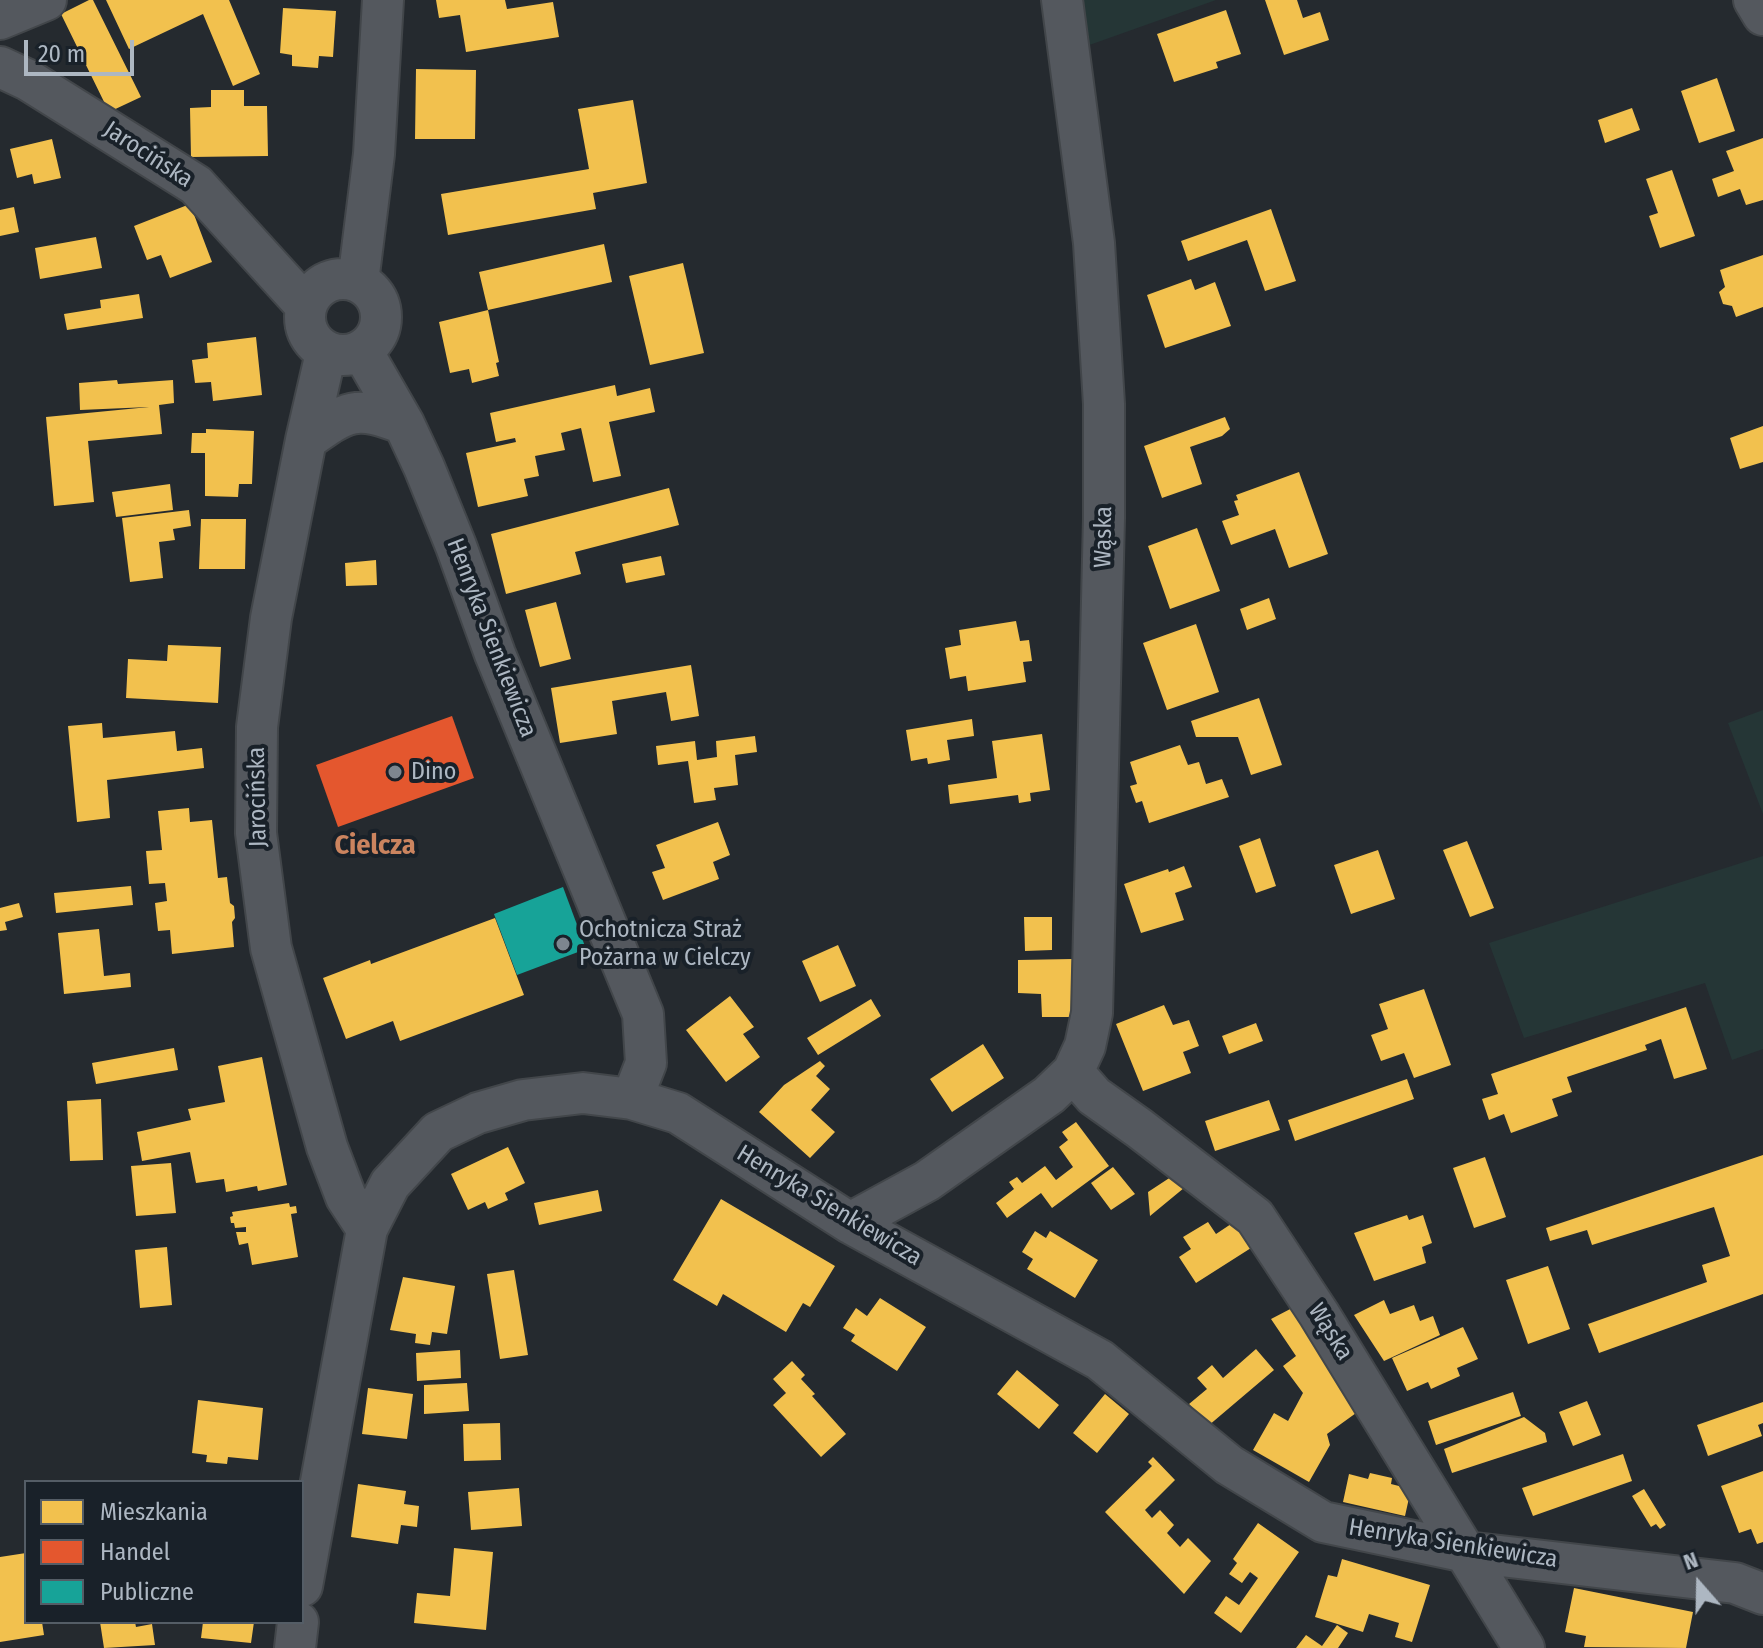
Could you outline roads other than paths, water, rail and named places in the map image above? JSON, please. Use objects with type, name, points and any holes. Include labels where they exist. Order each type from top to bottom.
[{"type":"street","points":[[0,19],[46,0]]},
{"type":"street","points":[[358,282],[374,154],[383,0]]},
{"type":"street","name":"Wąska","points":[[850,1223],[927,1181],[1049,1095],[1073,1072],[1085,1046],[1092,1013],[1104,549],[1104,404],[1094,243],[1062,0]]},
{"type":"street","points":[[1754,0],[1763,15]]},
{"type":"street","name":"Jarocińska","points":[[0,67],[28,80],[196,185],[306,306]]},
{"type":"street","points":[[333,280],[358,282],[372,292],[380,307],[381,324],[375,339],[344,352],[312,341],[305,325],[306,306],[312,294],[333,280]]},
{"type":"street","name":"Jarocińska","points":[[344,352],[306,440],[271,618],[257,727],[256,833],[271,948],[327,1147],[346,1197],[367,1229]]},
{"type":"street","name":"Henryka Sienkiewicza","points":[[344,352],[404,424],[643,1014],[646,1063],[632,1099],[678,1113],[850,1223],[1100,1360],[1229,1465],[1323,1522],[1466,1552],[1735,1583],[1763,1594]]},
{"type":"street","points":[[306,440],[333,421],[359,411],[404,424]]},
{"type":"street","name":"Wąska","points":[[1073,1072],[1094,1096],[1255,1217],[1524,1648]]},
{"type":"street","points":[[304,1575],[367,1229],[390,1184],[438,1132],[478,1113],[523,1100],[583,1093],[632,1099]]},
{"type":"street","points":[[295,1648],[298,1624]]},
{"type":"place","name":"Dino","points":[[395,772]]},
{"type":"place","name":"Ochotnicza Straż Pożarna w Cielczy","points":[[563,944]]},
{"type":"district","name":"Cielcza","points":[[375,846]]}]
